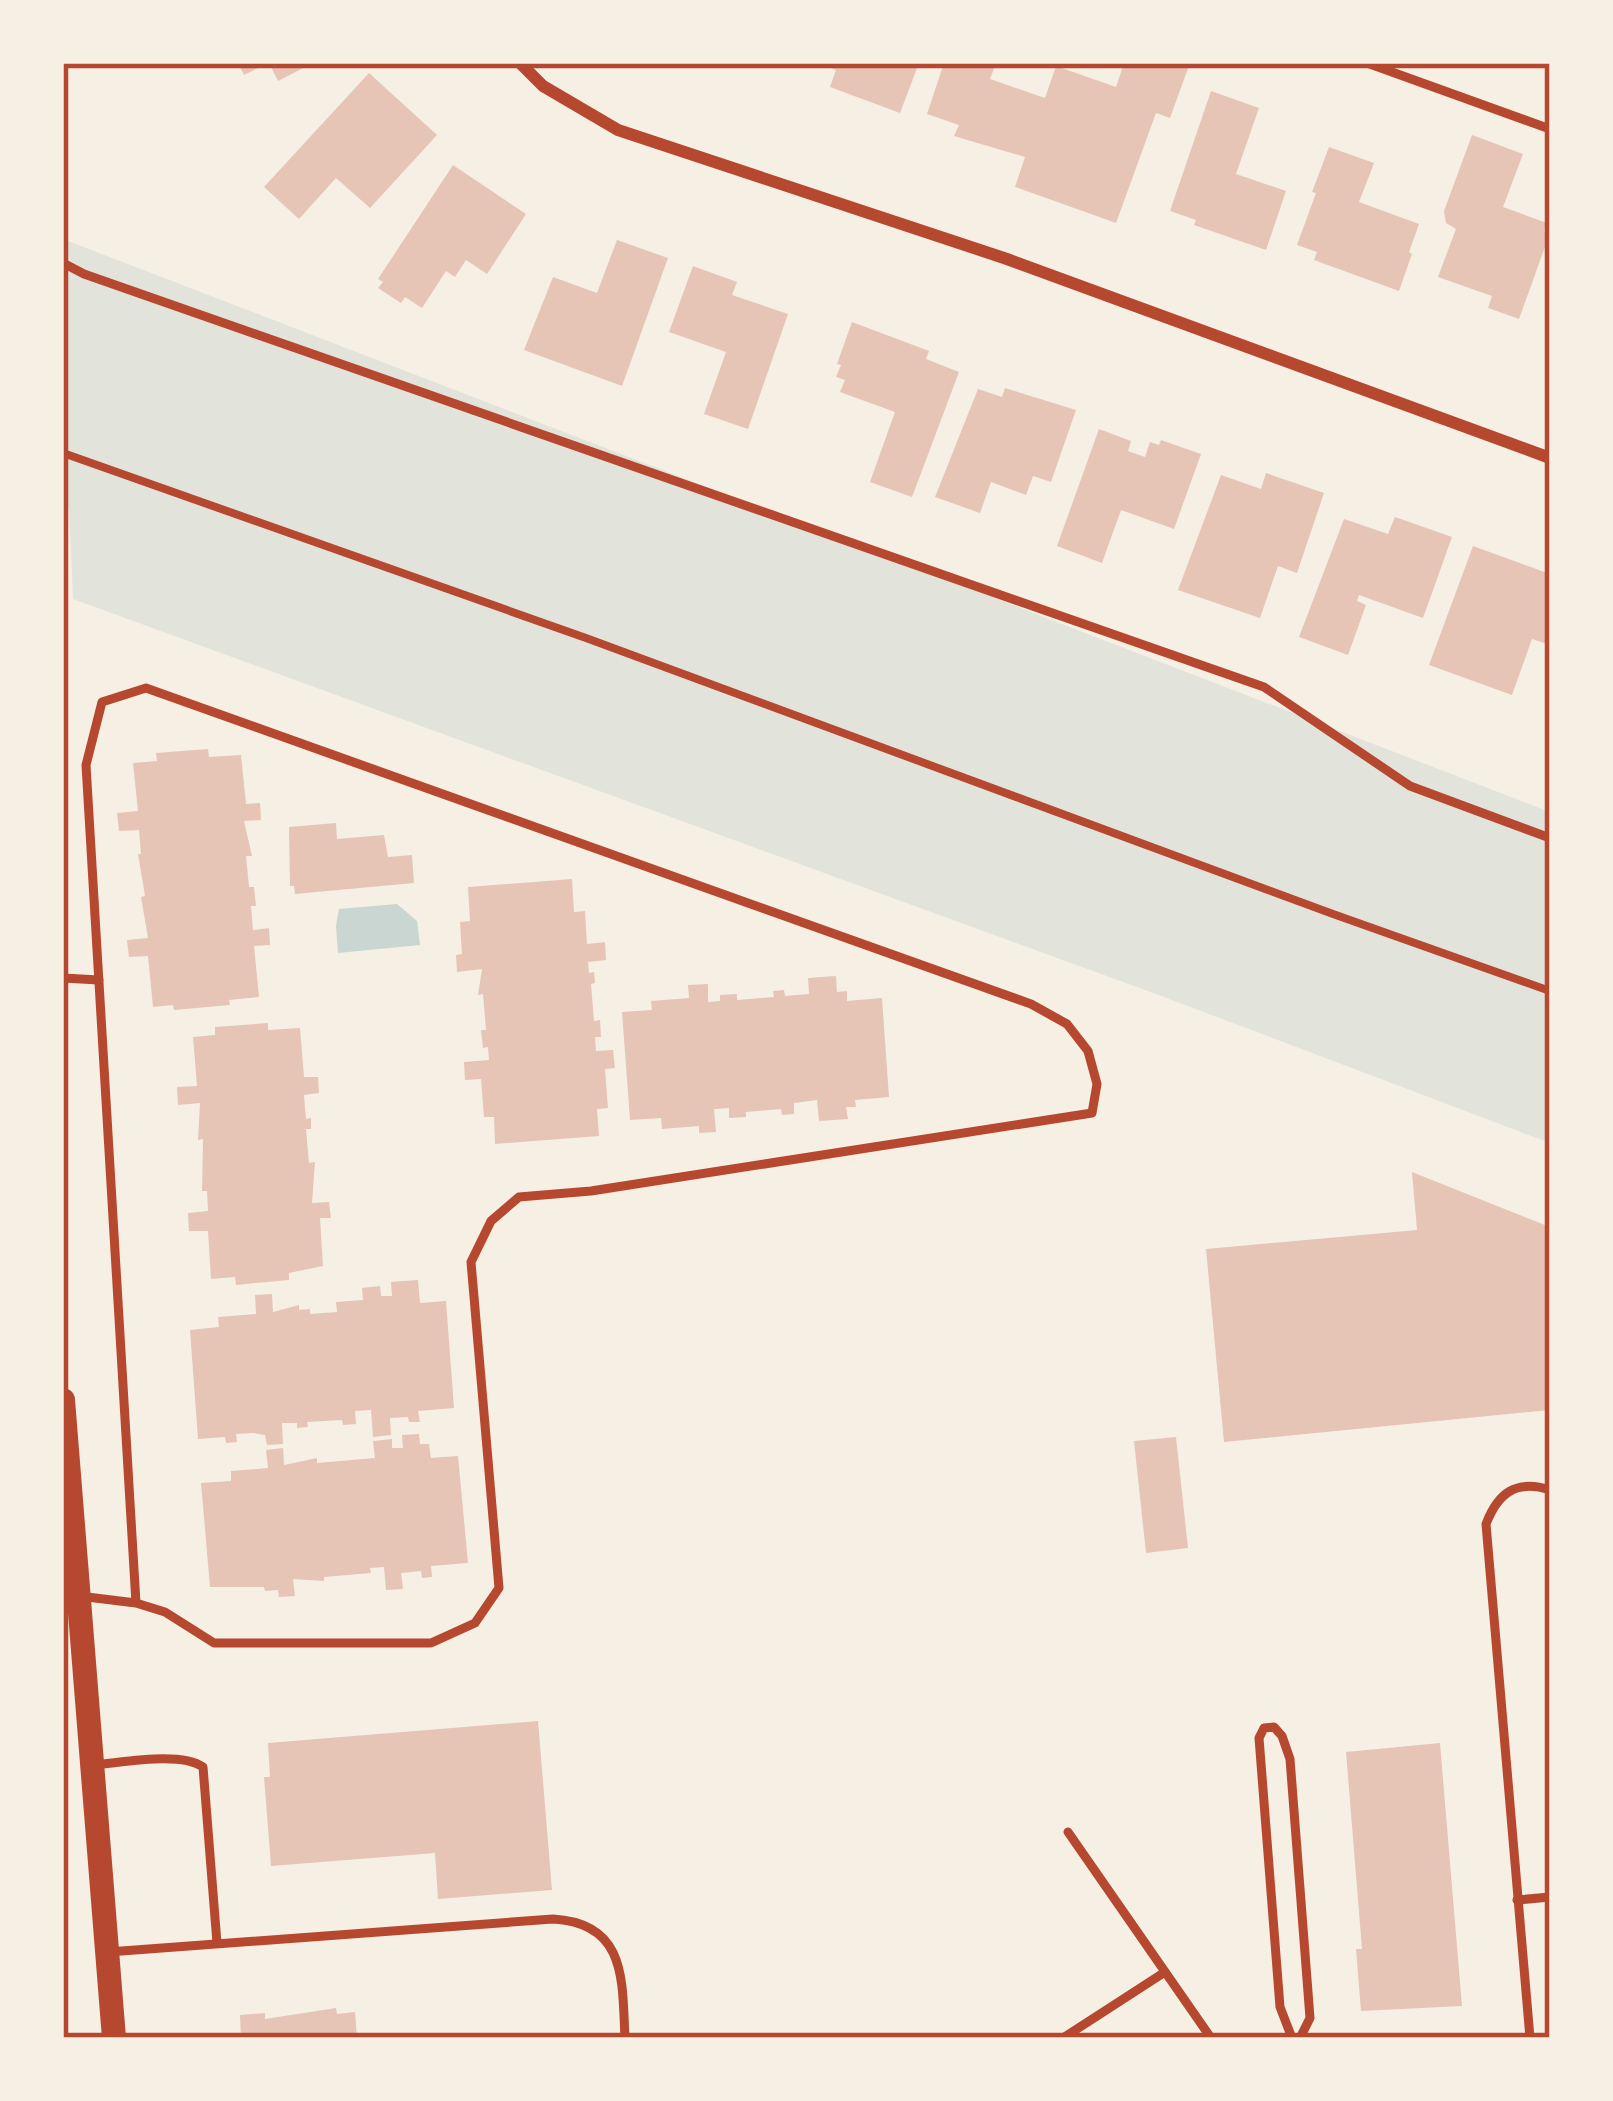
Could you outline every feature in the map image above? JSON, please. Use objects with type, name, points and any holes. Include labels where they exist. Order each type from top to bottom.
[{"type":"main road","points":[[63,1400],[71,1596],[93,1765],[114,2038]]},
{"type":"street","points":[[520,63],[544,86],[618,130],[1006,259],[1550,458]]},
{"type":"lane","points":[[1367,63],[1550,129]]},
{"type":"lane","points":[[63,263],[1264,687],[1410,786],[1550,838]]},
{"type":"lane","points":[[71,1596],[136,1603],[165,1612],[214,1643],[431,1643],[475,1623],[499,1588],[472,1262],[491,1220],[519,1197],[614,1187],[1092,1113],[1097,1084],[1088,1052],[1067,1024],[1030,1004],[146,688],[102,702],[86,765],[136,1603]]},
{"type":"lane","points":[[63,978],[99,980]]},
{"type":"lane","points":[[1530,2038],[1486,1523],[1495,1501],[1513,1489],[1535,1485],[1550,1490]]},
{"type":"lane","points":[[1274,1727],[1286,1748],[1292,1783],[1310,2018],[1296,2038],[1280,2007],[1259,1738],[1264,1728],[1274,1727]]},
{"type":"lane","points":[[93,1765],[181,1758],[203,1767],[217,1943]]},
{"type":"lane","points":[[1068,1832],[1211,2038]]},
{"type":"lane","points":[[1517,1900],[1550,1897]]},
{"type":"lane","points":[[108,1952],[572,1920],[605,1939],[617,1957],[626,2038]]},
{"type":"lane","points":[[1063,2038],[1165,1972]]},
{"type":"path","points":[[63,453],[586,638],[1550,991]]},
{"type":"shaded area","points":[[63,239],[1550,812],[1550,1143],[1156,994],[73,599],[69,509],[63,506]]},
{"type":"shaded area","points":[[397,904],[417,921],[420,945],[338,953],[339,909]]},
{"type":"building","points":[[238,63],[268,63],[244,75]]},
{"type":"building","points":[[269,63],[313,63],[278,81]]},
{"type":"building","points":[[817,63],[919,63],[900,113],[830,87],[836,70]]},
{"type":"building","points":[[944,63],[996,63],[990,79],[1045,98],[1056,66],[1116,87],[1124,63],[1190,63],[1170,118],[1156,113],[1116,223],[1015,187],[1025,157],[954,136],[959,125],[927,114]]},
{"type":"building","points":[[369,73],[437,135],[370,208],[336,178],[299,219],[264,187]]},
{"type":"building","points":[[1211,91],[1259,108],[1236,174],[1286,191],[1266,250],[1194,225],[1196,220],[1170,211]]},
{"type":"building","points":[[1472,135],[1523,154],[1503,207],[1547,223],[1544,231],[1550,233],[1519,319],[1488,308],[1492,296],[1438,277],[1456,229],[1446,223],[1444,211]]},
{"type":"building","points":[[1329,147],[1374,163],[1359,202],[1419,224],[1399,291],[1314,260],[1317,252],[1297,245]]},
{"type":"building","points":[[453,165],[526,214],[487,274],[466,260],[455,277],[446,271],[422,308],[405,297],[401,303],[378,288],[383,282],[378,279]]},
{"type":"building","points":[[617,240],[668,258],[622,386],[524,350],[553,277],[597,293]]},
{"type":"building","points":[[693,266],[737,282],[732,295],[788,314],[748,429],[704,414],[726,352],[669,332]]},
{"type":"building","points":[[852,322],[929,351],[926,359],[959,372],[912,497],[870,482],[895,412],[840,392],[845,380],[836,377],[841,365],[837,364]]},
{"type":"building","points":[[1005,388],[1076,410],[1051,482],[1033,476],[1026,495],[991,482],[980,513],[935,497],[978,389],[1002,397]]},
{"type":"building","points":[[1099,429],[1131,441],[1128,451],[1145,457],[1150,442],[1159,445],[1161,440],[1201,454],[1174,529],[1121,510],[1102,563],[1057,546]]},
{"type":"building","points":[[1266,473],[1324,493],[1297,573],[1278,566],[1260,618],[1178,590],[1221,475],[1261,489]]},
{"type":"building","points":[[1395,517],[1452,537],[1423,618],[1359,595],[1357,601],[1366,605],[1348,655],[1299,637],[1344,519],[1388,534]]},
{"type":"building","points":[[1473,546],[1550,574],[1550,645],[1532,639],[1512,695],[1429,665]]},
{"type":"building","points":[[208,749],[209,757],[241,755],[246,804],[260,803],[261,820],[244,821],[252,856],[246,856],[256,906],[251,906],[253,930],[269,928],[270,945],[254,946],[259,997],[229,1000],[230,1005],[153,1007],[148,956],[129,957],[127,940],[148,938],[139,830],[119,831],[117,813],[138,811],[133,763],[157,761],[156,753]]},
{"type":"building","points":[[336,823],[337,839],[384,835],[388,857],[412,855],[414,883],[295,894],[290,886],[289,827]]},
{"type":"building","points":[[572,879],[574,912],[585,911],[587,944],[605,942],[606,960],[588,962],[589,973],[594,972],[594,1021],[600,1020],[596,1051],[613,1050],[615,1068],[605,1069],[608,1108],[597,1109],[599,1136],[495,1144],[494,1117],[484,1117],[481,1079],[465,1080],[464,1062],[489,1060],[481,1030],[486,1030],[483,994],[478,995],[482,969],[457,972],[456,955],[462,954],[460,922],[470,921],[468,887]]},
{"type":"building","points":[[836,976],[837,992],[847,991],[847,1001],[882,998],[889,1097],[855,1100],[856,1107],[846,1107],[848,1119],[819,1121],[817,1100],[794,1103],[794,1114],[782,1115],[781,1109],[729,1118],[729,1108],[714,1109],[716,1132],[699,1133],[699,1126],[662,1129],[661,1118],[630,1120],[622,1012],[652,1010],[651,1001],[689,998],[688,985],[708,984],[708,1002],[720,1001],[720,995],[737,994],[737,1000],[774,997],[773,991],[784,990],[785,996],[809,994],[808,978]]},
{"type":"building","points":[[268,1023],[268,1030],[300,1028],[304,1077],[318,1077],[319,1093],[304,1095],[306,1119],[311,1118],[311,1129],[306,1129],[309,1163],[315,1162],[312,1203],[329,1202],[331,1218],[320,1218],[323,1266],[289,1273],[289,1280],[236,1285],[235,1277],[211,1279],[208,1231],[189,1231],[188,1213],[208,1211],[207,1191],[202,1191],[203,1139],[198,1140],[200,1103],[178,1105],[177,1087],[197,1086],[193,1037],[215,1035],[215,1027]]},
{"type":"building","points":[[1412,1172],[1550,1227],[1550,1410],[1224,1442],[1206,1249],[1417,1230]]},
{"type":"building","points":[[418,1280],[420,1303],[446,1301],[454,1408],[418,1411],[420,1422],[390,1418],[391,1435],[373,1437],[371,1410],[355,1411],[356,1424],[307,1422],[308,1427],[297,1428],[297,1423],[282,1423],[283,1444],[267,1445],[265,1435],[253,1433],[236,1434],[237,1442],[226,1443],[225,1437],[198,1439],[190,1330],[219,1327],[218,1317],[256,1314],[255,1295],[272,1294],[273,1312],[299,1305],[299,1310],[310,1309],[310,1314],[337,1312],[336,1302],[363,1300],[362,1288],[380,1286],[381,1296],[392,1296],[391,1282]]},
{"type":"building","points":[[419,1434],[420,1444],[429,1444],[431,1458],[458,1456],[468,1563],[431,1566],[432,1577],[422,1578],[421,1571],[401,1573],[403,1589],[386,1590],[384,1567],[370,1568],[371,1573],[324,1577],[324,1581],[293,1579],[295,1596],[279,1597],[278,1590],[265,1591],[264,1587],[210,1587],[201,1483],[231,1481],[231,1471],[268,1468],[266,1450],[283,1448],[284,1465],[317,1458],[317,1463],[375,1458],[373,1441],[392,1439],[392,1448],[403,1448],[402,1435]]},
{"type":"building","points":[[1176,1437],[1188,1548],[1146,1553],[1134,1441]]},
{"type":"building","points":[[538,1721],[552,1890],[438,1899],[435,1853],[271,1866],[264,1777],[270,1777],[268,1743]]},
{"type":"building","points":[[1440,1743],[1462,2006],[1361,2011],[1356,1949],[1362,1949],[1346,1752]]},
{"type":"building","points":[[336,2008],[337,2014],[355,2012],[357,2038],[241,2038],[240,2015],[265,2013],[265,2019]]}]
